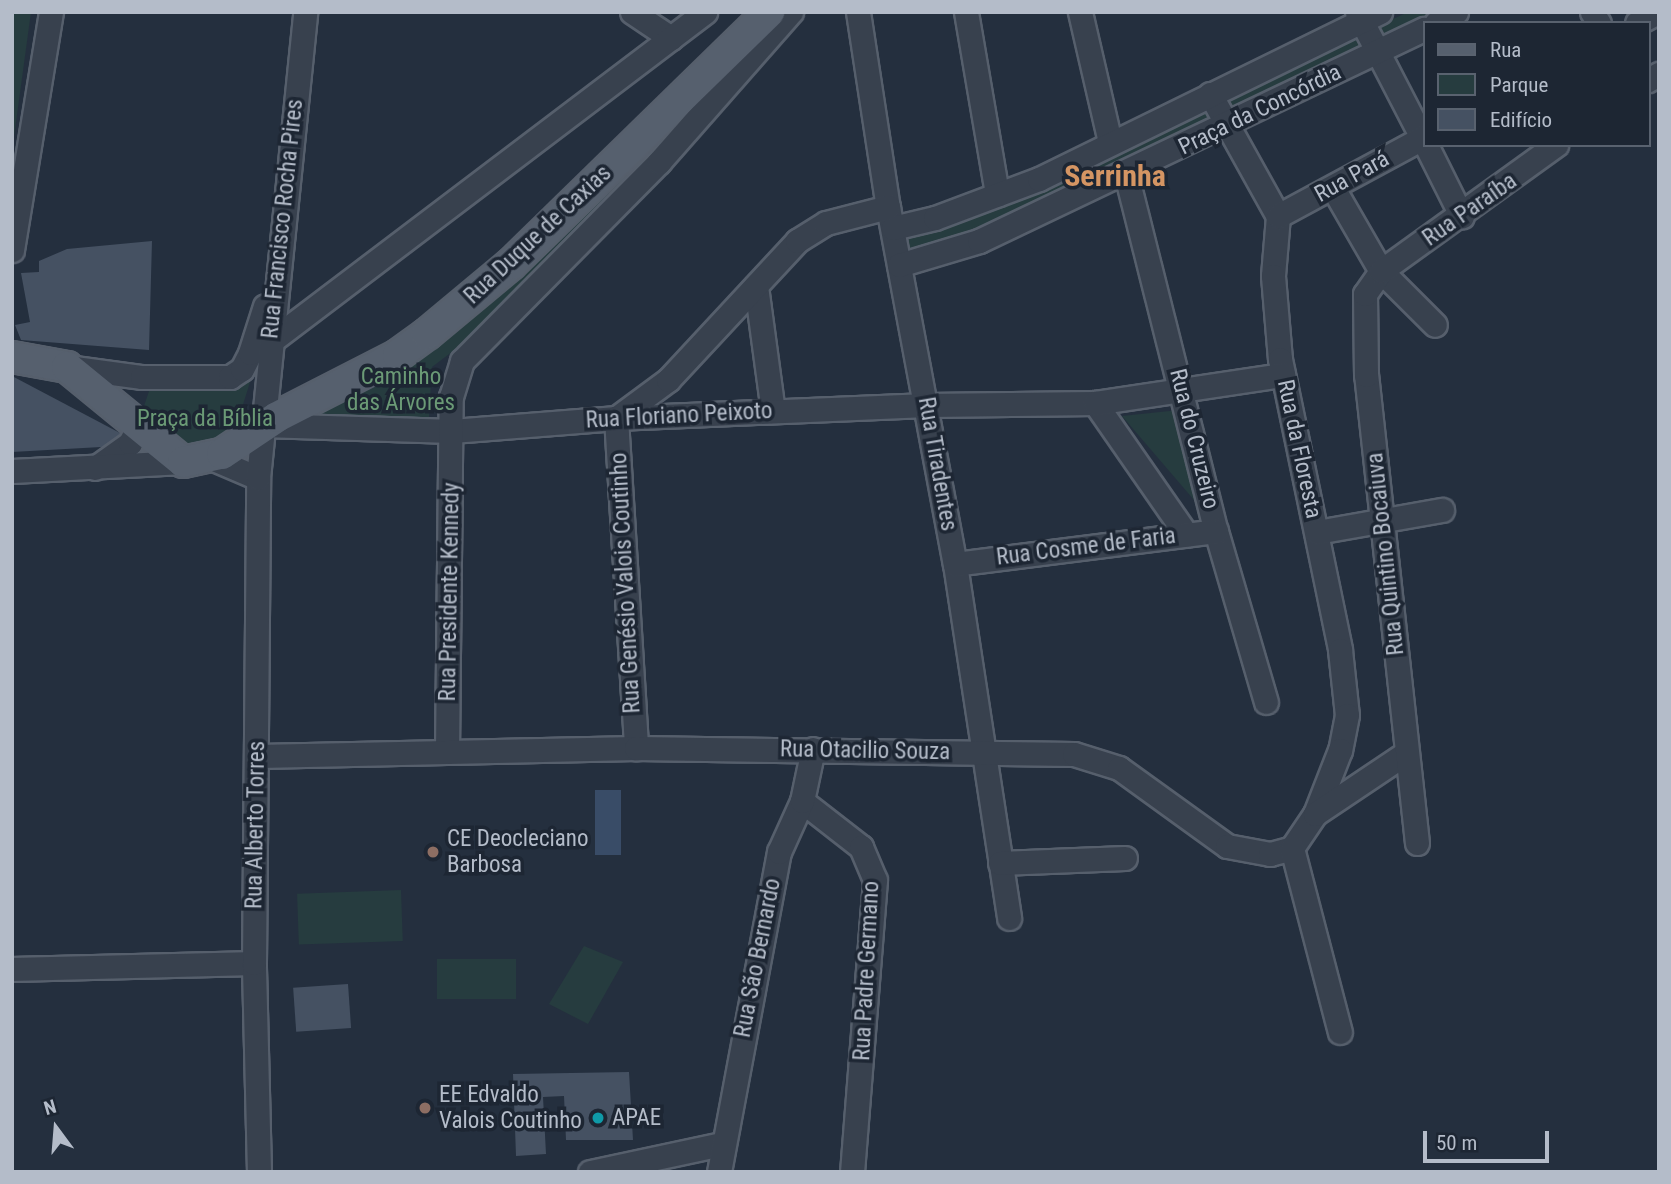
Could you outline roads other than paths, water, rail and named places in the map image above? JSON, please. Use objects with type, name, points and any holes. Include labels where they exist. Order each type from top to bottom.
[{"type":"main road","name":"Rua Duque de Caxias","points":[[197,460],[398,355],[437,326],[511,264],[769,12]]},
{"type":"main road","points":[[12,357],[66,367],[139,425],[197,460]]},
{"type":"street","points":[[12,250],[51,12]]},
{"type":"street","name":"Rua Francisco Rocha Pires","points":[[258,478],[270,421],[274,280],[305,12]]},
{"type":"street","points":[[632,12],[671,38]]},
{"type":"street","points":[[271,341],[705,12]]},
{"type":"street","name":"Rua Duque de Caxias","points":[[452,431],[454,377],[475,343],[659,162],[791,12]]},
{"type":"street","name":"Rua Tiradentes","points":[[858,12],[890,218],[955,564],[1009,918]]},
{"type":"street","points":[[966,12],[997,194]]},
{"type":"street","points":[[1440,21],[1456,12]]},
{"type":"street","points":[[1641,21],[1658,12]]},
{"type":"street","points":[[1082,13],[1110,142]]},
{"type":"street","points":[[1366,15],[1378,54],[1422,136]]},
{"type":"street","name":"Praça da Concórdia","points":[[616,418],[668,380],[811,230],[839,218],[890,218],[997,194],[1039,179],[1366,15]]},
{"type":"street","name":"Praça da Concórdia","points":[[900,265],[979,241],[1051,209],[1378,54],[1422,30]]},
{"type":"street","points":[[1210,94],[1279,216]]},
{"type":"street","name":"Rua Pará","points":[[1279,216],[1422,141]]},
{"type":"street","points":[[1427,147],[1462,217]]},
{"type":"street","name":"Rua Paraíba","points":[[1381,271],[1462,217],[1553,147]]},
{"type":"street","name":"Rua do Cruzeiro","points":[[1126,174],[1184,393],[1216,531],[1266,702]]},
{"type":"street","points":[[1039,179],[1051,209]]},
{"type":"street","points":[[1333,188],[1381,271],[1435,325]]},
{"type":"street","name":"Rua da Floresta","points":[[1279,216],[1273,276],[1283,375],[1317,531],[1347,715],[1340,750],[1315,814]]},
{"type":"street","name":"Rua Quintino Bocaiuva","points":[[1381,271],[1365,295],[1362,320],[1417,843]]},
{"type":"street","points":[[66,367],[142,377],[230,377],[242,369],[250,353],[274,280]]},
{"type":"street","points":[[756,286],[772,411]]},
{"type":"street","name":"Rua Floriano Peixoto","points":[[270,421],[452,431],[616,418],[772,411],[927,405],[1095,403],[1184,393],[1283,375]]},
{"type":"street","points":[[1095,403],[1186,534]]},
{"type":"street","name":"Rua Genésio Valois Coutinho","points":[[616,418],[636,748]]},
{"type":"street","points":[[95,468],[130,443],[139,425]]},
{"type":"street","name":"Rua Presidente Kennedy","points":[[447,752],[452,431]]},
{"type":"street","points":[[12,471],[197,460],[258,478]]},
{"type":"street","name":"Rua Alberto Torres","points":[[258,478],[258,756],[254,963],[259,1172]]},
{"type":"street","points":[[1317,531],[1442,510]]},
{"type":"street","name":"Rua Cosme de Faria","points":[[955,564],[1216,531]]},
{"type":"street","name":"Rua Otacilio Souza","points":[[258,756],[636,748],[983,753],[1047,751],[1097,760],[1119,768],[1227,845],[1256,853],[1292,848]]},
{"type":"street","name":"Rua São Bernardo","points":[[719,1172],[722,1144],[779,852],[802,801],[813,749]]},
{"type":"street","points":[[1340,1032],[1292,848],[1315,814],[1406,753]]},
{"type":"street","name":"Rua Padre Germano","points":[[802,801],[861,847],[875,880],[852,1172]]},
{"type":"street","points":[[1000,863],[1125,858]]},
{"type":"street","points":[[12,969],[254,963]]},
{"type":"street","points":[[590,1172],[722,1144]]},
{"type":"water","points":[[595,790],[621,790],[621,855],[595,855]]},
{"type":"place","name":"CE Deocleciano Barbosa","points":[[433,852]]},
{"type":"place","name":"EE Edvaldo Valois Coutinho","points":[[425,1108]]},
{"type":"place","name":"APAE","points":[[598,1118]]},
{"type":"district","name":"Serrinha","points":[[1115,176]]},
{"type":"park label","name":"Caminho das Árvores","points":[[401,390]]},
{"type":"park label","name":"Praça da Bíblia","points":[[205,419]]}]
